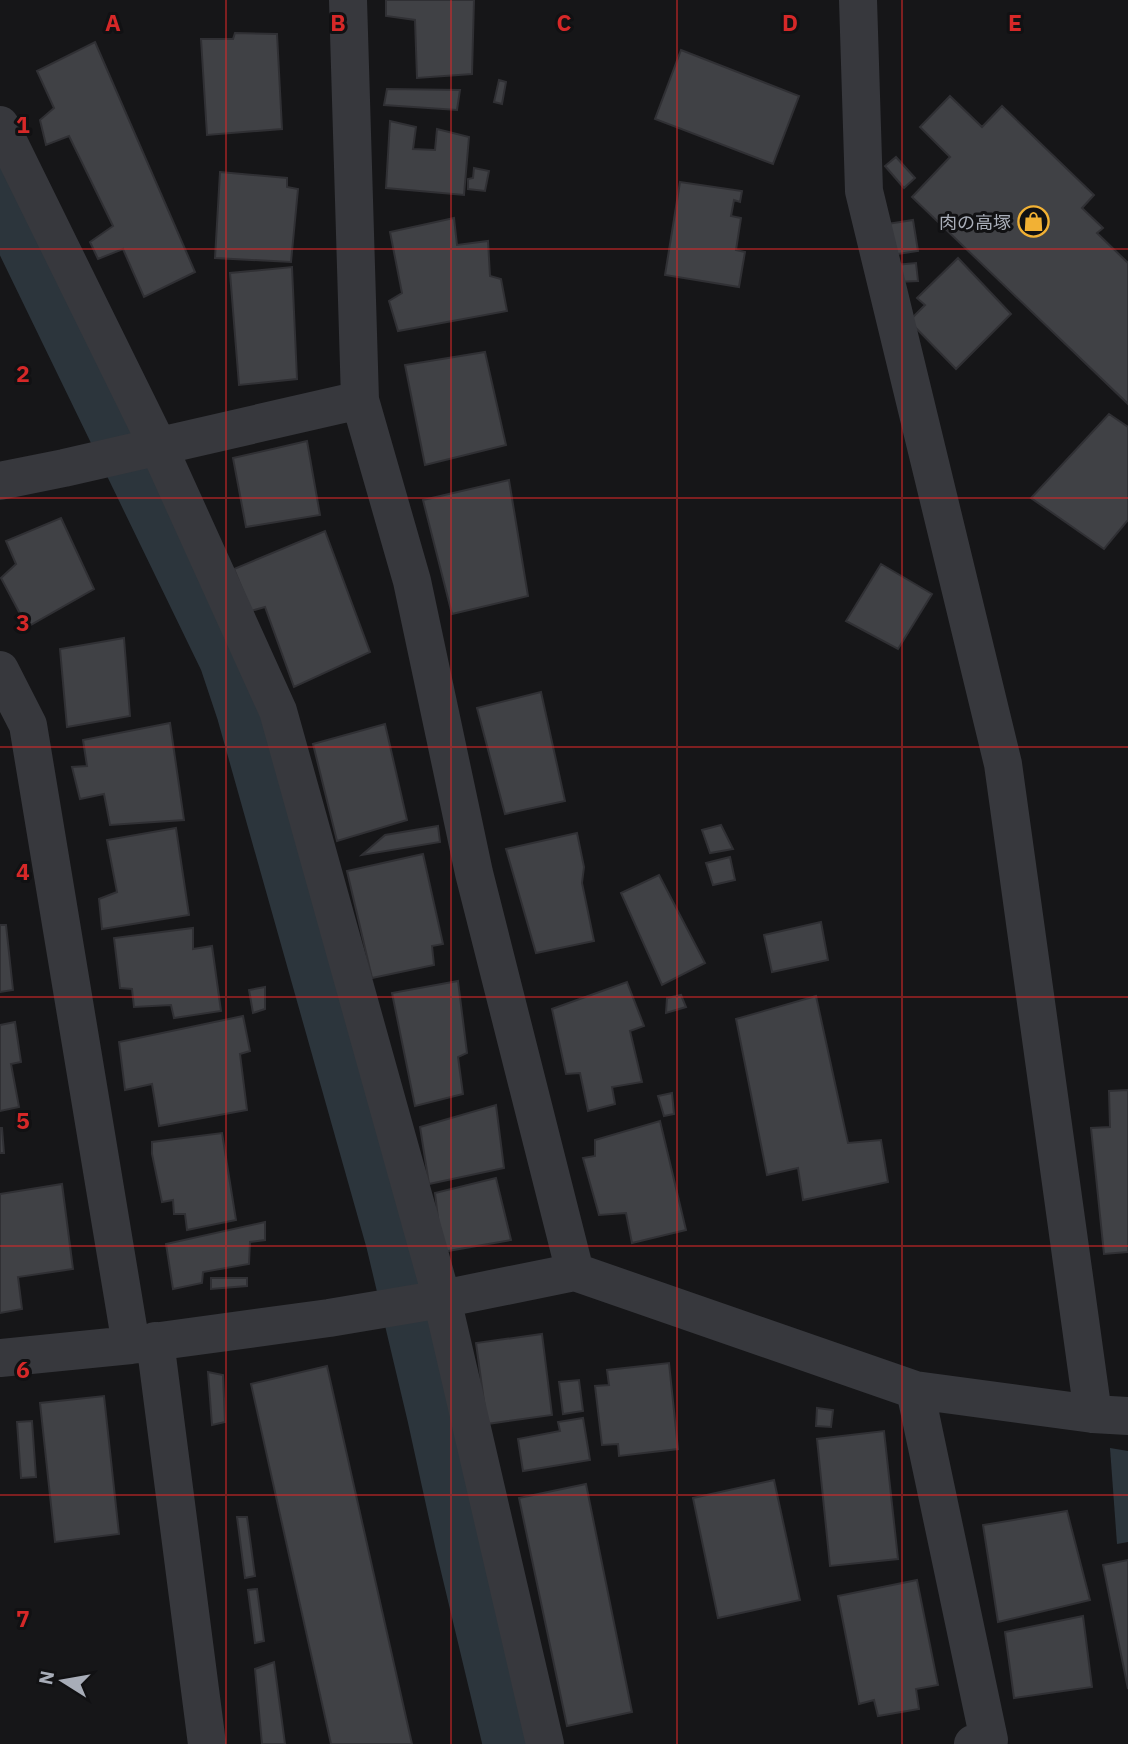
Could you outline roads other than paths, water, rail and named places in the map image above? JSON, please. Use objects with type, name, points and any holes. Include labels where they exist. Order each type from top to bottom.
[{"type":"street","points":[[348,0],[360,400],[412,581],[474,873],[575,1272]]},
{"type":"street","points":[[0,1358],[143,1343],[329,1318],[575,1272],[915,1390],[1111,1415],[1003,764],[864,191],[858,0]]},
{"type":"street","points":[[0,125],[158,446],[278,711],[442,1299],[545,1744]]},
{"type":"street","points":[[0,481],[360,400]]},
{"type":"street","points":[[0,670],[28,725],[143,1343],[207,1744]]},
{"type":"street","points":[[915,1390],[989,1740],[973,1744]]},
{"type":"waterway","points":[[0,189],[228,659],[245,710],[395,1242],[512,1744]]},
{"type":"place","name":"肉の高塚","points":[[1034,222]]}]
